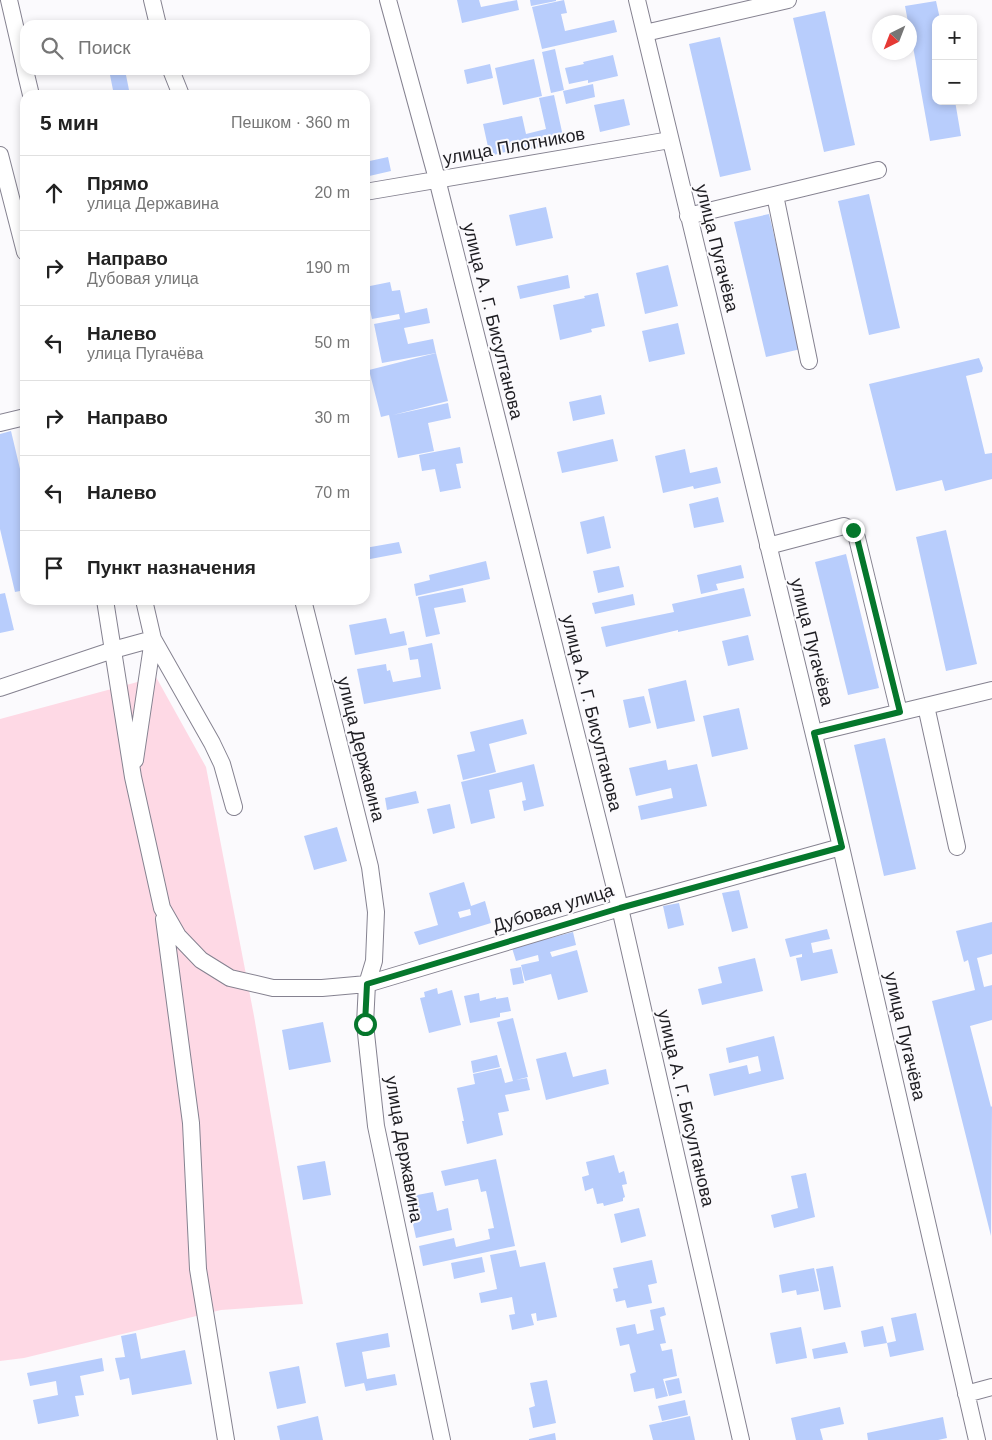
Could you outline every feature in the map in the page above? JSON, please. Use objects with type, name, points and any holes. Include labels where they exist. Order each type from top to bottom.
[{"type":"street","points":[[10,0],[20,47]]},
{"type":"street","points":[[152,0],[157,20]]},
{"type":"street","name":"улица А. Г. Бисултанова","points":[[388,0],[436,179],[620,908],[742,1440]]},
{"type":"street","name":"улица Пугачёва","points":[[637,0],[842,847],[977,1440]]},
{"type":"street","points":[[716,16],[729,0]]},
{"type":"street","points":[[645,33],[788,0]]},
{"type":"street","points":[[26,75],[30,90]]},
{"type":"street","points":[[173,75],[179,90]]},
{"type":"street","name":"улица Плотников","points":[[370,191],[670,140]]},
{"type":"street","points":[[0,155],[4,190],[20,237]]},
{"type":"street","points":[[688,216],[878,170]]},
{"type":"street","points":[[775,195],[809,361]]},
{"type":"street","points":[[0,423],[20,418]]},
{"type":"street","points":[[768,546],[844,526],[853,530],[857,538],[900,712]]},
{"type":"street","points":[[106,605],[132,777],[162,908],[191,1123],[198,1268],[226,1440]]},
{"type":"street","points":[[145,605],[153,640],[212,743],[222,764],[234,807]]},
{"type":"street","name":"улица Державина","points":[[304,605],[370,867],[376,912],[374,961],[367,984],[365,1024],[376,1126],[442,1440]]},
{"type":"street","points":[[0,688],[113,650],[153,640]]},
{"type":"street","points":[[132,777],[153,640]]},
{"type":"street","points":[[814,733],[992,690]]},
{"type":"street","points":[[926,706],[957,847]]},
{"type":"street","name":"Дубовая улица","points":[[162,908],[178,936],[200,960],[230,978],[273,988],[322,988],[367,984],[620,908],[842,847]]},
{"type":"street","points":[[966,1394],[992,1387]]},
{"type":"shaded area","points":[[156,677],[206,767],[254,1016],[303,1304],[221,1310],[24,1358],[0,1361],[0,719]]},
{"type":"building","points":[[457,0],[479,0],[481,7],[517,0],[519,10],[462,23]]},
{"type":"building","points":[[530,0],[556,0],[556,1],[531,6]]},
{"type":"building","points":[[564,0],[567,13],[561,14],[565,31],[614,20],[617,32],[542,49],[532,7]]},
{"type":"building","points":[[936,1],[939,15],[932,15],[932,105],[956,105],[961,136],[930,141],[915,60],[917,60],[917,15],[907,15],[905,6]]},
{"type":"building","points":[[825,11],[855,145],[824,152],[793,18]]},
{"type":"building","points":[[720,37],[751,170],[720,177],[689,44]]},
{"type":"building","points":[[555,49],[564,90],[551,93],[542,52]]},
{"type":"building","points":[[613,55],[618,76],[588,83],[588,80],[569,84],[565,68]]},
{"type":"building","points":[[534,59],[542,96],[503,105],[495,68]]},
{"type":"building","points":[[490,64],[493,78],[467,84],[464,70]]},
{"type":"building","points":[[110,75],[126,75],[129,90],[113,90]]},
{"type":"building","points":[[593,84],[595,97],[566,104],[563,91]]},
{"type":"building","points":[[554,95],[564,141],[518,152],[517,149],[490,156],[483,124],[522,116],[526,134],[546,129],[539,98]]},
{"type":"building","points":[[624,99],[630,125],[600,132],[594,105]]},
{"type":"building","points":[[388,157],[391,171],[370,176],[370,161]]},
{"type":"building","points":[[869,194],[900,328],[869,335],[838,201]]},
{"type":"building","points":[[546,207],[553,238],[516,246],[509,215]]},
{"type":"building","points":[[769,214],[801,349],[766,357],[734,222]]},
{"type":"building","points":[[668,265],[678,306],[645,314],[636,273]]},
{"type":"building","points":[[568,275],[570,288],[520,299],[517,286]]},
{"type":"building","points":[[390,282],[392,291],[400,290],[405,313],[427,308],[430,323],[404,328],[408,344],[433,339],[436,353],[382,363],[374,324],[400,319],[399,314],[372,319],[370,286]]},
{"type":"building","points":[[598,293],[605,326],[591,329],[592,332],[560,340],[553,305]]},
{"type":"building","points":[[678,323],[685,354],[649,362],[642,331]]},
{"type":"building","points":[[436,353],[448,401],[393,415],[448,403],[451,418],[428,423],[434,451],[398,458],[389,415],[381,417],[370,370]]},
{"type":"building","points":[[979,358],[983,368],[982,372],[966,376],[985,454],[992,453],[992,479],[945,491],[942,480],[896,491],[869,384]]},
{"type":"building","points":[[601,395],[605,414],[573,421],[569,402]]},
{"type":"building","points":[[11,431],[20,469],[20,591],[15,592],[0,529],[0,434]]},
{"type":"building","points":[[613,439],[618,461],[562,473],[557,452]]},
{"type":"building","points":[[460,447],[463,463],[456,464],[461,488],[440,492],[435,469],[422,471],[419,455]]},
{"type":"building","points":[[685,449],[690,473],[717,467],[721,483],[694,489],[693,486],[663,493],[655,456]]},
{"type":"building","points":[[718,497],[724,522],[694,528],[689,504]]},
{"type":"building","points":[[604,516],[611,548],[587,554],[580,522]]},
{"type":"building","points":[[946,530],[977,664],[946,671],[916,537]]},
{"type":"building","points":[[399,542],[402,553],[370,559],[370,547]]},
{"type":"building","points":[[846,554],[879,688],[848,695],[815,562]]},
{"type":"building","points":[[486,561],[490,579],[416,596],[414,584],[430,580],[429,575]]},
{"type":"building","points":[[741,565],[744,578],[716,584],[718,590],[701,594],[697,575]]},
{"type":"building","points":[[619,566],[624,587],[598,593],[593,571]]},
{"type":"building","points":[[463,588],[466,602],[434,608],[440,634],[426,637],[418,597]]},
{"type":"building","points":[[744,588],[751,616],[678,632],[678,630],[606,647],[601,627],[674,612],[672,604]]},
{"type":"building","points":[[5,593],[14,630],[0,633],[0,594]]},
{"type":"building","points":[[633,594],[635,605],[595,614],[592,603]]},
{"type":"building","points":[[386,618],[390,634],[404,631],[407,645],[355,655],[349,625]]},
{"type":"building","points":[[748,635],[754,660],[728,666],[722,641]]},
{"type":"building","points":[[432,643],[441,689],[364,704],[357,669],[386,664],[387,671],[390,670],[393,682],[421,677],[418,659],[410,660],[408,648]]},
{"type":"building","points":[[686,680],[695,721],[657,729],[648,689]]},
{"type":"building","points":[[644,696],[651,723],[629,728],[623,700]]},
{"type":"building","points":[[739,708],[748,749],[712,757],[703,716]]},
{"type":"building","points":[[523,719],[527,734],[489,744],[496,772],[463,780],[457,755],[475,751],[470,732]]},
{"type":"building","points":[[885,738],[916,869],[884,876],[854,745]]},
{"type":"building","points":[[666,760],[668,770],[697,764],[707,806],[641,820],[638,806],[673,798],[671,788],[636,796],[629,768]]},
{"type":"building","points":[[534,764],[544,806],[524,811],[522,801],[526,800],[522,782],[489,790],[495,818],[471,824],[461,782]]},
{"type":"building","points":[[416,791],[419,803],[387,810],[385,798]]},
{"type":"building","points":[[450,804],[455,828],[433,834],[427,809]]},
{"type":"building","points":[[337,827],[347,861],[314,870],[304,836]]},
{"type":"building","points":[[464,882],[471,906],[485,901],[491,923],[419,945],[414,932],[438,925],[429,893]],"holes":[[[470,909],[471,915],[460,918],[458,912]]]},
{"type":"building","points":[[739,890],[748,928],[732,932],[722,893]]},
{"type":"building","points":[[679,903],[684,925],[668,929],[663,906]]},
{"type":"building","points":[[992,922],[992,954],[977,958],[984,987],[992,985],[992,1020],[970,1026],[992,1106],[991,1236],[932,1001],[975,990],[968,960],[964,962],[956,931]]},
{"type":"building","points":[[827,929],[830,939],[811,943],[813,953],[832,949],[838,973],[801,981],[796,958],[802,957],[802,954],[790,957],[785,939]]},
{"type":"building","points":[[573,932],[576,945],[550,952],[552,957],[577,950],[588,992],[558,1000],[551,974],[525,981],[521,965],[539,961],[538,955],[516,961],[512,948]]},
{"type":"building","points":[[755,958],[763,991],[702,1005],[698,989],[722,983],[718,967]]},
{"type":"building","points":[[521,967],[524,983],[513,985],[510,969]]},
{"type":"building","points":[[437,988],[438,994],[452,990],[461,1025],[429,1033],[420,998],[425,997],[424,992]]},
{"type":"building","points":[[479,993],[480,1001],[496,997],[496,999],[508,997],[511,1011],[500,1013],[500,1017],[470,1023],[464,996]]},
{"type":"building","points":[[513,1018],[528,1077],[516,1080],[527,1078],[530,1090],[505,1095],[509,1111],[498,1113],[503,1135],[467,1144],[457,1088],[475,1084],[473,1074],[501,1068],[505,1083],[513,1081],[497,1022]]},
{"type":"building","points":[[323,1022],[331,1062],[289,1070],[282,1030]]},
{"type":"building","points":[[774,1036],[784,1079],[714,1096],[709,1074],[747,1065],[749,1074],[761,1071],[758,1056],[729,1063],[726,1048]]},
{"type":"building","points":[[566,1052],[573,1077],[606,1069],[609,1084],[546,1100],[536,1059]]},
{"type":"building","points":[[497,1055],[500,1067],[473,1073],[471,1061]]},
{"type":"building","points":[[614,1155],[619,1173],[624,1171],[627,1184],[622,1185],[625,1197],[623,1201],[604,1206],[603,1203],[597,1204],[593,1188],[585,1191],[582,1177],[589,1175],[586,1162]]},
{"type":"building","points":[[496,1159],[515,1246],[423,1266],[419,1246],[454,1238],[456,1247],[490,1239],[488,1229],[494,1228],[486,1191],[481,1192],[478,1179],[445,1186],[441,1171]]},
{"type":"building","points":[[325,1161],[331,1195],[303,1200],[297,1166]]},
{"type":"building","points":[[806,1173],[815,1217],[774,1228],[771,1215],[798,1208],[791,1176]]},
{"type":"building","points":[[433,1192],[437,1211],[448,1208],[452,1230],[416,1238],[407,1197]]},
{"type":"building","points":[[639,1208],[646,1236],[621,1243],[614,1214]]},
{"type":"building","points":[[516,1250],[520,1267],[545,1262],[557,1317],[537,1321],[536,1313],[531,1314],[534,1325],[512,1330],[509,1315],[515,1314],[512,1297],[481,1303],[479,1293],[497,1289],[490,1255]]},
{"type":"building","points":[[482,1257],[485,1272],[454,1279],[451,1263]]},
{"type":"building","points":[[652,1260],[657,1283],[648,1285],[652,1303],[627,1308],[625,1300],[616,1302],[613,1289],[618,1288],[613,1268]]},
{"type":"building","points":[[833,1266],[841,1307],[824,1310],[816,1269]]},
{"type":"building","points":[[814,1268],[819,1291],[797,1295],[796,1290],[782,1293],[779,1275]]},
{"type":"building","points":[[664,1307],[666,1315],[660,1317],[666,1343],[660,1344],[662,1351],[672,1349],[677,1376],[663,1379],[668,1396],[656,1399],[654,1388],[634,1392],[630,1374],[636,1372],[629,1344],[620,1346],[616,1328],[635,1324],[637,1334],[654,1330],[650,1310]]},
{"type":"building","points":[[916,1313],[924,1350],[890,1357],[887,1343],[896,1341],[891,1318]]},
{"type":"building","points":[[883,1326],[887,1343],[864,1347],[861,1331]]},
{"type":"building","points":[[801,1327],[807,1358],[776,1364],[770,1333]]},
{"type":"building","points":[[136,1333],[141,1359],[185,1350],[192,1384],[132,1395],[129,1378],[120,1380],[115,1358],[125,1357],[121,1336]]},
{"type":"building","points":[[388,1333],[390,1347],[362,1352],[367,1379],[395,1374],[397,1385],[366,1391],[364,1383],[345,1387],[336,1343]]},
{"type":"building","points":[[845,1342],[848,1353],[814,1359],[812,1349]]},
{"type":"building","points":[[102,1358],[104,1371],[80,1376],[84,1395],[75,1396],[79,1416],[38,1424],[33,1400],[58,1395],[56,1381],[30,1386],[27,1373]]},
{"type":"building","points":[[299,1366],[306,1403],[277,1409],[269,1372]]},
{"type":"building","points":[[679,1378],[682,1393],[669,1396],[665,1381]]},
{"type":"building","points":[[547,1380],[556,1423],[533,1428],[529,1408],[535,1406],[530,1383]]},
{"type":"building","points":[[685,1400],[688,1415],[662,1421],[658,1406]]},
{"type":"building","points":[[840,1407],[844,1424],[820,1429],[823,1440],[796,1440],[791,1418]]},
{"type":"building","points":[[318,1416],[323,1440],[280,1440],[277,1426]]},
{"type":"building","points":[[690,1416],[695,1440],[653,1440],[649,1425]]},
{"type":"building","points":[[943,1417],[947,1438],[938,1440],[868,1440],[867,1433]]},
{"type":"building","points":[[555,1433],[556,1440],[529,1440],[529,1439]]},
{"type":"route","points":[[365,1024],[367,984],[620,908],[842,847],[814,733],[900,712],[857,538],[853,530]]}]
